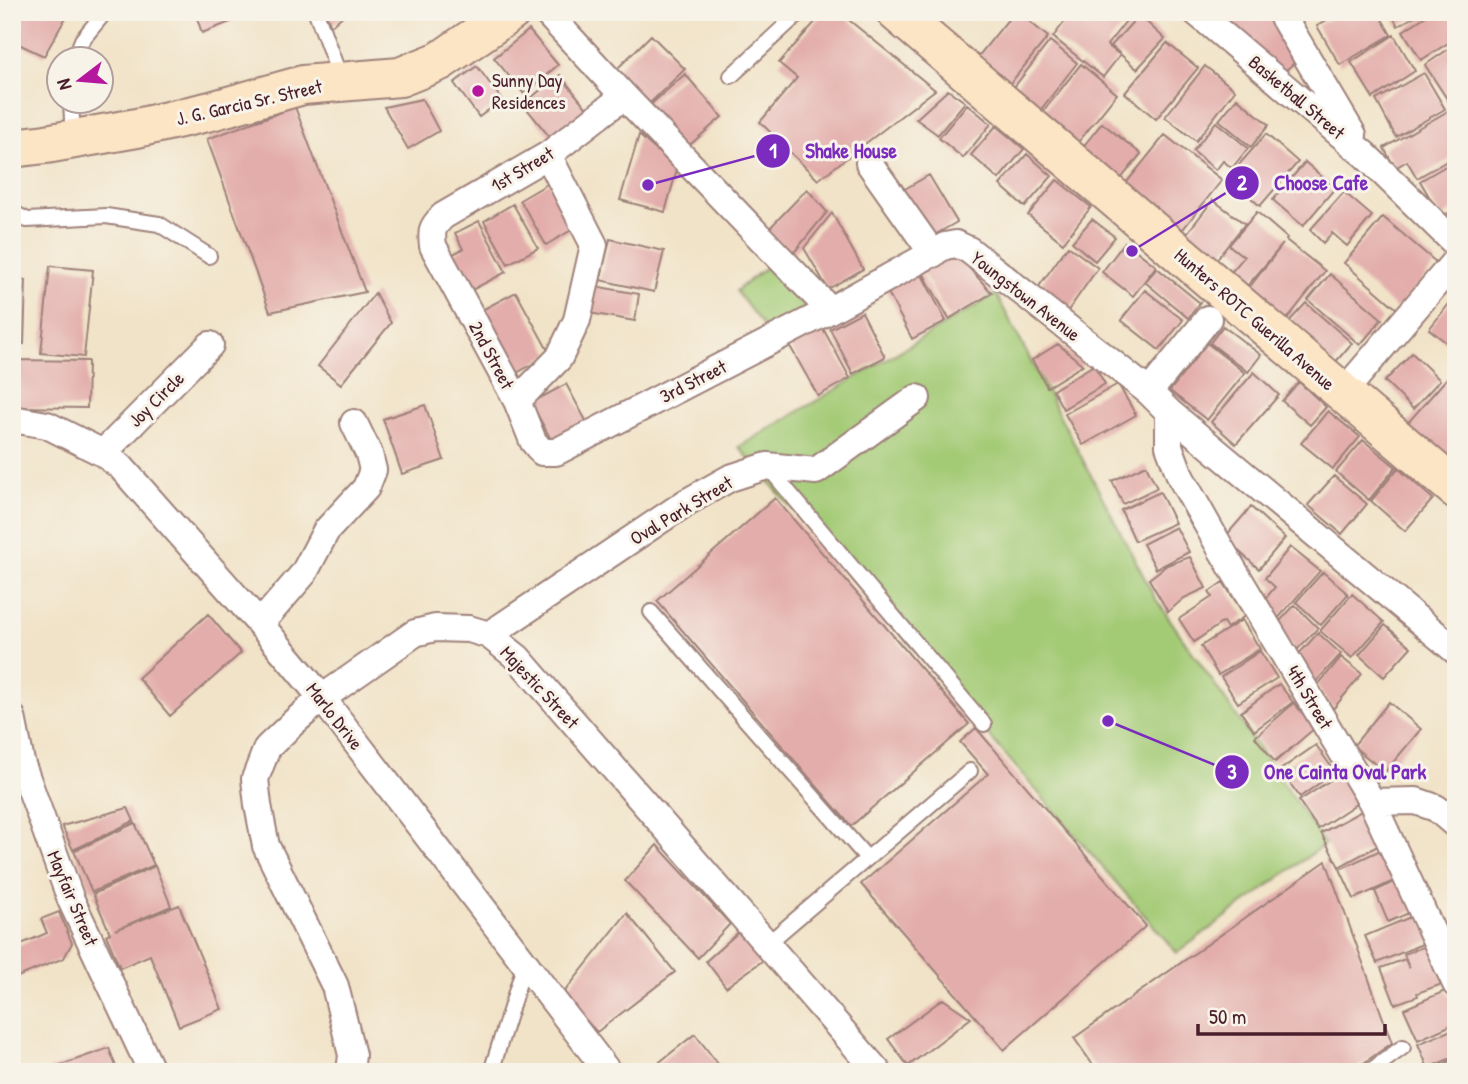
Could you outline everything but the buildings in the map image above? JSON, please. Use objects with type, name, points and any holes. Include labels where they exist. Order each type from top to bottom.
[{"type":"street","name":"J. G. Garcia Sr. Street","points":[[12,148],[137,128],[303,85],[400,77],[440,61],[510,12]]},
{"type":"street","points":[[547,12],[830,310]]},
{"type":"street","name":"Hunters ROTC Guerilla Avenue","points":[[896,12],[1456,489]]},
{"type":"street","name":"Basketball Street","points":[[1196,12],[1365,155],[1456,244]]},
{"type":"street","points":[[1280,12],[1365,155]]},
{"type":"street","name":"1st Street","points":[[433,246],[433,225],[443,216],[548,155],[624,96]]},
{"type":"street","points":[[517,401],[559,358],[577,320],[594,245],[548,155]]},
{"type":"street","points":[[869,163],[933,254]]},
{"type":"street","name":"Youngstown Avenue","points":[[830,310],[945,246],[957,244],[969,250],[1149,392],[1169,412],[1456,651]]},
{"type":"street","name":"2nd Street","points":[[433,246],[517,401],[533,441],[542,452],[556,452]]},
{"type":"street","points":[[1342,394],[1456,260]]},
{"type":"street","name":"3rd Street","points":[[556,452],[830,310]]},
{"type":"street","points":[[1149,392],[1208,319]]},
{"type":"street","name":"Joy Circle","points":[[103,453],[210,345]]},
{"type":"street","name":"Oval Park Street","points":[[489,635],[687,502],[730,478],[767,466],[816,471],[917,398]]},
{"type":"street","name":"4th Street","points":[[1169,412],[1169,446],[1181,478],[1372,802],[1456,984]]},
{"type":"street","name":"Marlo Drive","points":[[12,419],[47,425],[103,453],[121,467],[260,624],[321,698],[608,1072]]},
{"type":"street","points":[[260,624],[304,573],[326,531],[366,488],[373,470],[369,454],[354,423]]},
{"type":"street","points":[[1181,478],[1212,446]]},
{"type":"street","name":"Majestic Street","points":[[350,1072],[352,1055],[335,986],[266,846],[256,779],[267,748],[321,698],[415,633],[435,628],[469,629],[489,635],[518,658],[878,1072]]},
{"type":"street","name":"Mayfair Street","points":[[12,717],[21,762],[71,900],[152,1072]]},
{"type":"street","points":[[1385,830],[1416,801]]},
{"type":"street","points":[[1372,802],[1416,801],[1436,808],[1456,825]]},
{"type":"lane","points":[[80,46],[105,12]]},
{"type":"lane","points":[[316,12],[341,82]]},
{"type":"lane","points":[[732,76],[800,12]]},
{"type":"lane","points":[[71,116],[73,139]]},
{"type":"lane","points":[[12,212],[27,220],[106,216],[159,224],[209,256]]},
{"type":"lane","points":[[767,466],[984,724]]},
{"type":"lane","points":[[651,612],[867,858]]},
{"type":"lane","points":[[767,944],[970,771]]},
{"type":"lane","points":[[491,1072],[525,963]]},
{"type":"lane","points":[[1369,1072],[1403,1047]]},
{"type":"green space","points":[[770,264],[809,313],[767,331],[736,291]]},
{"type":"green space","points":[[996,294],[1155,598],[1325,844],[1177,953],[739,447]]},
{"type":"place","name":"Sunny Day Residences","points":[[478,91]]},
{"type":"place","name":"Shake House","points":[[648,185]]},
{"type":"place","name":"Choose Cafe","points":[[1132,251]]},
{"type":"place","name":"One Cainta Oval Park","points":[[1108,721]]}]
